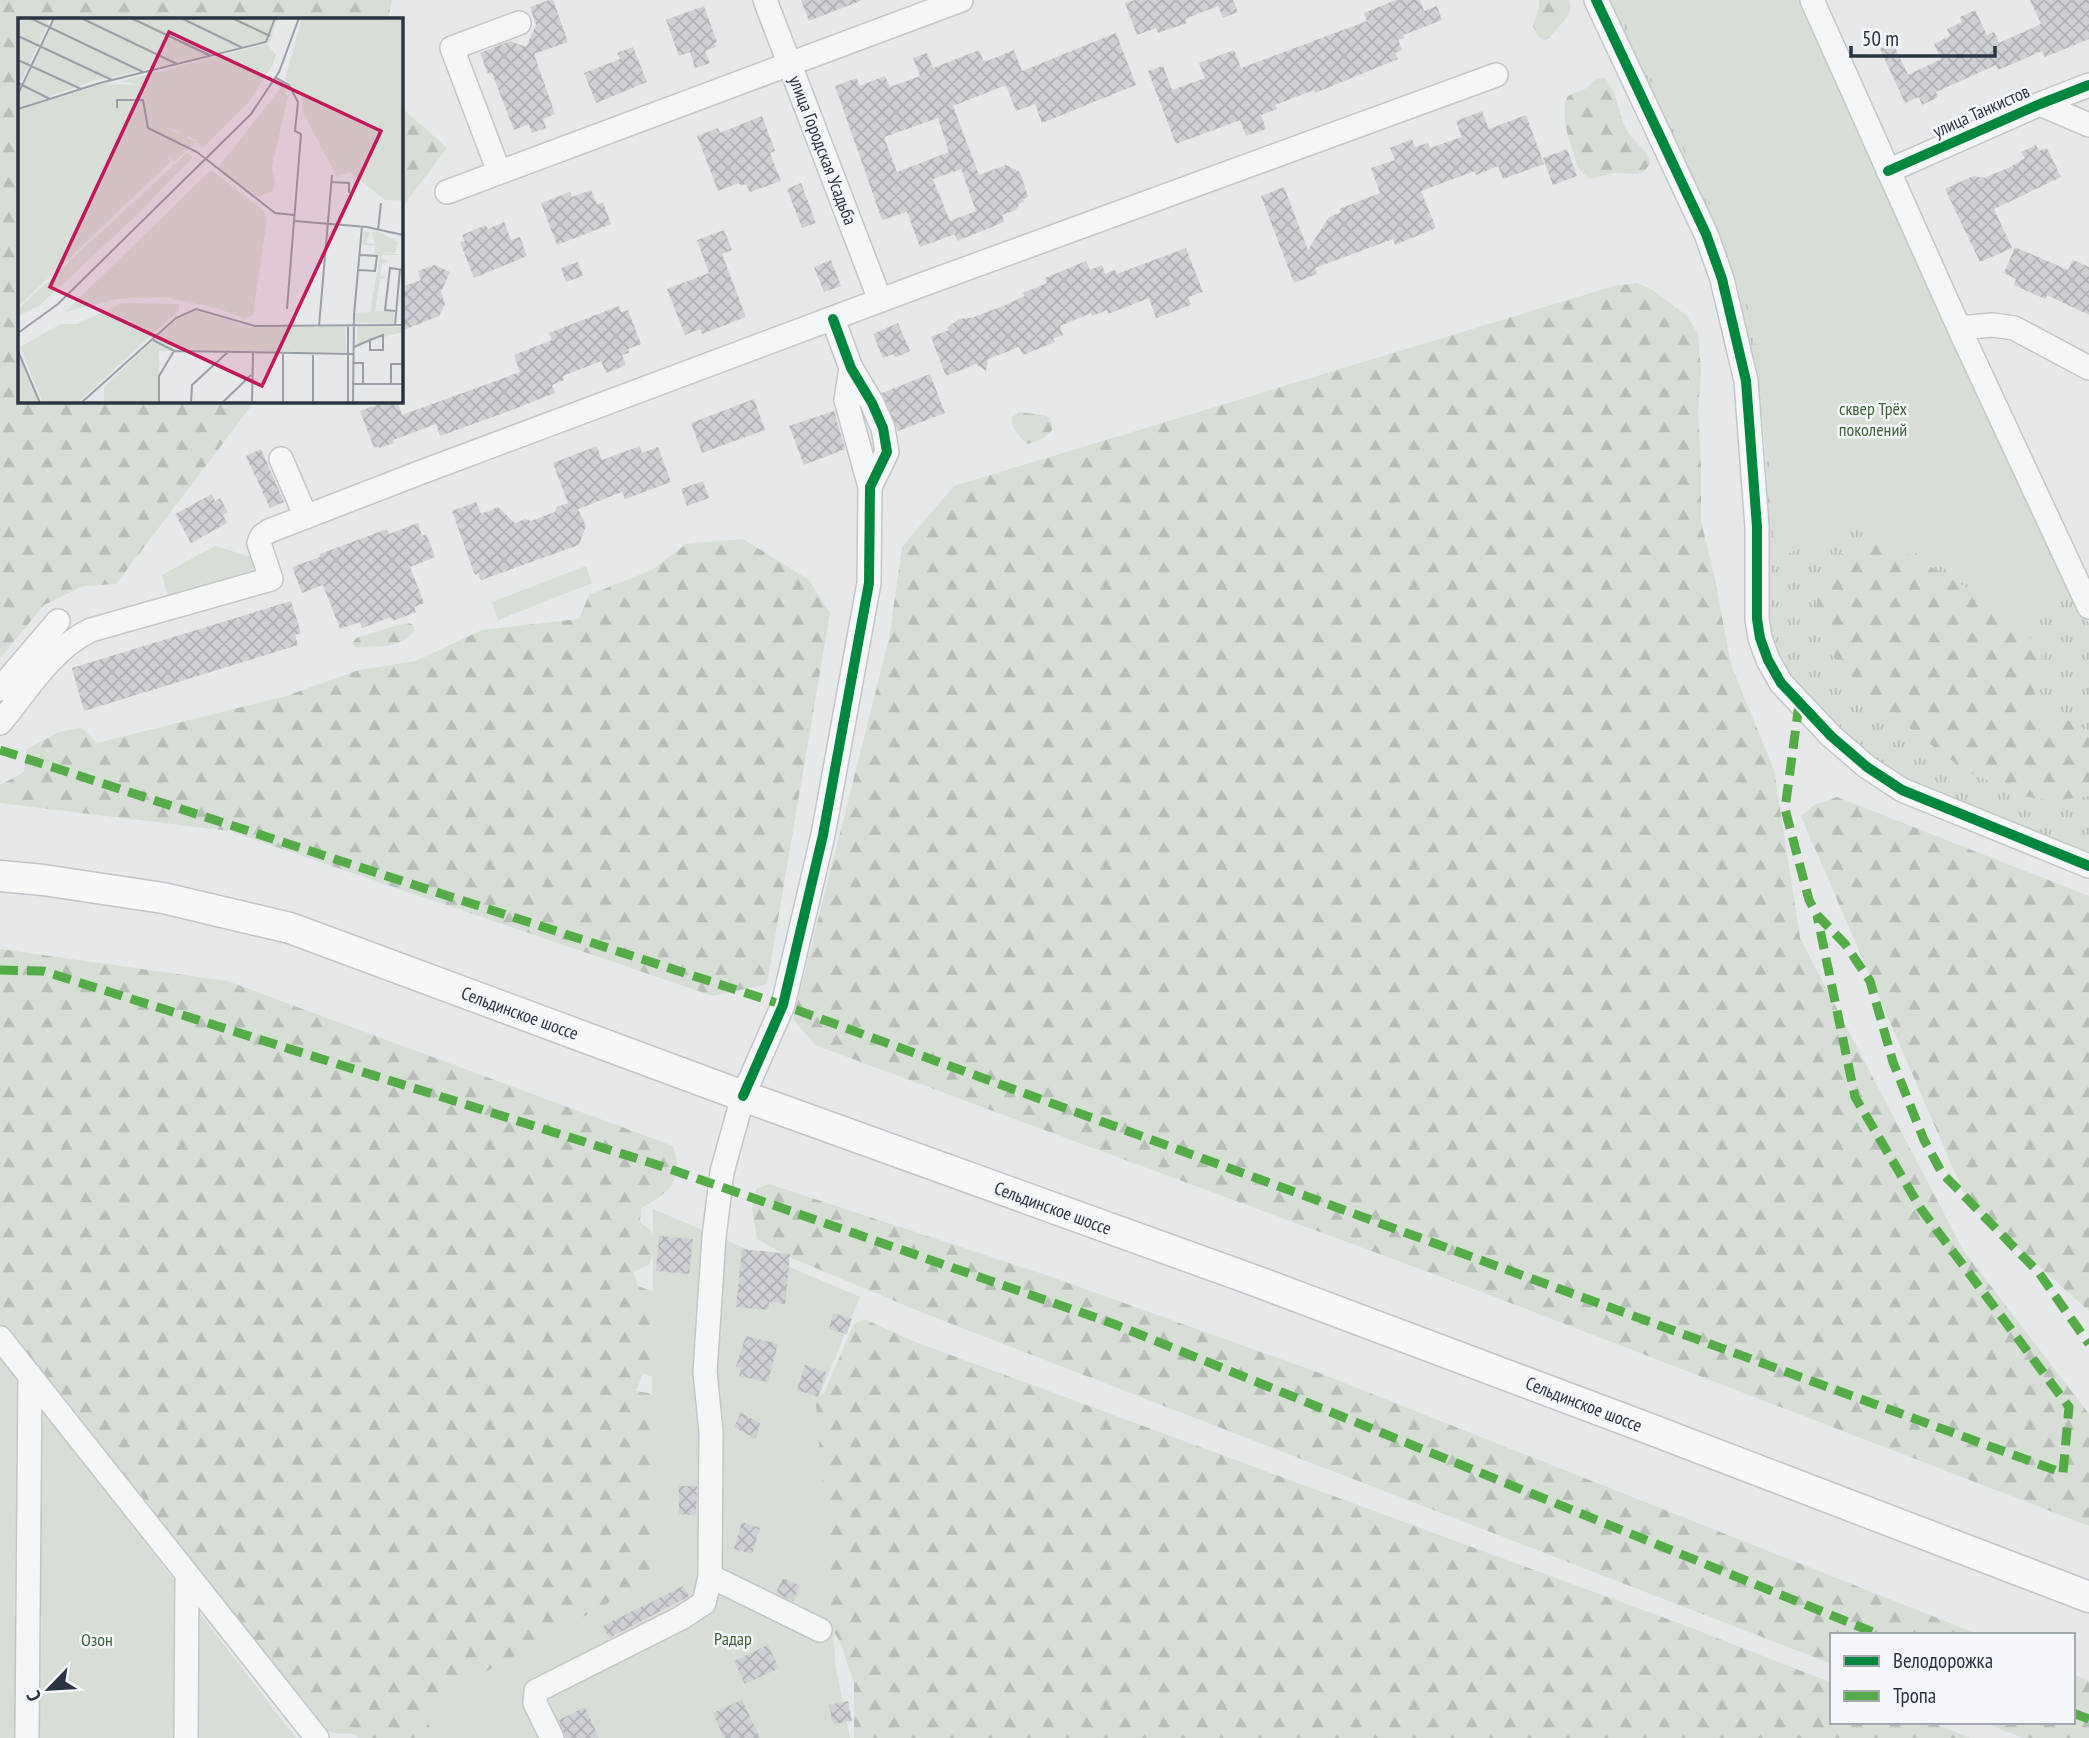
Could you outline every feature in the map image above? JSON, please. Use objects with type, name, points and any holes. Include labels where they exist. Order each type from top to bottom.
[{"type":"main road","name":"Сельдинское шоссе","points":[[0,876],[163,898],[290,928],[743,1096],[1256,1281],[2089,1597]]},
{"type":"street","name":"улица Городская Усадьба","points":[[765,0],[880,300]]},
{"type":"street","points":[[447,192],[961,0]]},
{"type":"street","points":[[1596,0],[1706,233],[1722,279],[1746,381],[1750,418],[1757,527],[1757,619],[1768,660],[1781,683],[1831,736],[1867,767],[1902,790],[2089,866]]},
{"type":"street","points":[[1812,0],[1959,328],[2089,607]]},
{"type":"street","points":[[499,172],[452,48],[519,23]]},
{"type":"street","points":[[0,723],[61,649],[79,635],[271,579],[260,547],[262,536],[268,531],[880,300],[1496,75]]},
{"type":"street","name":"улица Танкистов","points":[[1888,172],[2089,85]]},
{"type":"street","points":[[2040,104],[2089,125]]},
{"type":"street","points":[[552,1738],[534,1697],[537,1691],[681,1618],[704,1603],[710,1576],[711,1432],[705,1372],[722,1172],[743,1096],[783,1005],[823,835],[869,583],[870,487],[887,452],[883,428],[851,368],[833,319]]},
{"type":"street","points":[[1959,328],[1993,325],[2014,328],[2089,368]]},
{"type":"street","points":[[281,459],[306,517]]},
{"type":"street","points":[[0,689],[58,621]]},
{"type":"street","points":[[0,1338],[317,1738]]},
{"type":"street","points":[[27,1738],[30,1375]]},
{"type":"street","points":[[186,1738],[187,1574]]},
{"type":"street","points":[[710,1576],[820,1630]]},
{"type":"green space","points":[[0,0],[392,0],[388,18],[18,18],[18,402],[254,402],[116,584],[83,586],[44,605],[0,658]]},
{"type":"green space","points":[[1539,0],[1569,0],[1570,5],[1565,20],[1550,38],[1544,41],[1533,26]]},
{"type":"green space","name":"сквер Трёх поколений","points":[[1609,0],[1805,0],[2089,624],[2089,852],[1909,783],[1875,762],[1791,677],[1774,646],[1768,611],[1769,549],[1765,445],[1759,391],[1739,296],[1707,207]]},
{"type":"green space","name":"сквер Трёх поколений","points":[[1614,0],[1800,0],[2067,594],[2028,613],[1857,522],[1781,557],[1773,536],[1766,406],[1746,299],[1709,201]]},
{"type":"green space","points":[[1597,78],[1605,78],[1610,85],[1626,128],[1647,155],[1650,163],[1643,172],[1614,173],[1591,179],[1578,167],[1567,132],[1565,104],[1568,96],[1587,88]]},
{"type":"green space","points":[[402,108],[447,148],[402,208]]},
{"type":"green space","points":[[1637,283],[1651,289],[1687,316],[1698,334],[1701,372],[1698,412],[1701,521],[1731,665],[1774,770],[1800,938],[1963,1250],[2089,1414],[2089,1526],[1482,1292],[815,1045],[793,1019],[889,639],[902,547],[954,486],[1614,286]]},
{"type":"green space","points":[[1020,412],[1047,416],[1052,422],[1052,430],[1044,438],[1028,444],[1013,425],[1012,417]]},
{"type":"green space","points":[[743,539],[809,580],[830,613],[767,984],[713,996],[229,831],[0,803],[0,785],[24,772],[27,749],[59,732],[82,728],[97,743],[286,696],[359,670],[416,661],[482,630],[579,619],[589,595],[652,570],[686,544]]},
{"type":"green space","points":[[1863,541],[1892,544],[2010,613],[2023,627],[2042,657],[2041,676],[2032,700],[2035,707],[2044,715],[2075,723],[2089,733],[2089,796],[2052,801],[2022,796],[1964,770],[1880,705],[1835,660],[1816,610],[1820,577],[1837,557]]},
{"type":"green space","points":[[215,546],[255,558],[255,566],[250,575],[169,600],[162,575]]},
{"type":"green space","points":[[586,566],[592,583],[498,620],[492,602]]},
{"type":"green space","points":[[405,623],[412,624],[415,630],[395,644],[355,647],[352,644],[356,638]]},
{"type":"green space","points":[[1837,797],[2089,896],[2089,1311],[1968,1203],[1801,816],[1814,805]]},
{"type":"green space","points":[[0,949],[227,981],[673,1146],[677,1168],[672,1184],[660,1196],[641,1208],[640,1222],[650,1230],[657,1242],[649,1265],[633,1272],[638,1286],[667,1297],[657,1379],[643,1373],[636,1391],[665,1396],[667,1573],[436,1738],[358,1738],[355,1734],[325,1731],[0,1329]]},
{"type":"green space","points":[[769,1184],[1046,1275],[1317,1372],[1975,1633],[1830,1633],[1830,1663],[926,1314],[787,1256],[757,1239],[752,1209],[756,1189]]},
{"type":"green space","name":"Радар","points":[[653,1209],[860,1297],[816,1404],[836,1668],[850,1738],[434,1738],[422,1708],[652,1578]]},
{"type":"green space","points":[[864,1319],[918,1343],[1689,1627],[1830,1682],[1830,1724],[1936,1724],[1970,1738],[854,1738],[854,1683],[841,1644],[827,1620],[808,1406],[824,1393],[854,1324]]},
{"type":"green space","name":"Озон","points":[[0,1355],[296,1738],[0,1738]]},
{"type":"green space","points":[[2075,1675],[2089,1681],[2089,1738],[2023,1738],[1988,1724],[2075,1724]]},
{"type":"building","points":[[553,0],[568,42],[534,54],[555,114],[543,119],[546,128],[532,133],[529,124],[514,130],[492,73],[488,74],[480,53],[510,41],[526,47],[536,25],[530,7]]},
{"type":"building","points":[[801,0],[860,0],[860,1],[809,21]]},
{"type":"building","points":[[1135,0],[1233,0],[1238,12],[1223,18],[1218,6],[1185,19],[1187,23],[1158,33],[1156,28],[1137,35],[1125,3]]},
{"type":"building","points":[[1396,0],[1420,0],[1424,11],[1437,6],[1442,20],[1403,35],[1404,38],[1398,40],[1402,50],[1395,53],[1398,59],[1315,93],[1314,90],[1275,105],[1277,109],[1261,115],[1266,129],[1246,136],[1240,120],[1176,144],[1148,71],[1163,66],[1172,90],[1205,78],[1199,63],[1234,50],[1241,68],[1367,21],[1364,13]]},
{"type":"building","points":[[2030,0],[2089,0],[2089,39],[2045,57],[2042,51],[1998,70],[1996,65],[1936,92],[1938,97],[1922,105],[1919,97],[1905,103],[1880,49],[1893,43],[1908,75],[1941,59],[1934,44],[1950,36],[1947,29],[1962,22],[1960,17],[1975,10],[1987,35],[1994,32],[1999,43],[2041,24]]},
{"type":"building","points":[[704,6],[717,42],[714,43],[716,47],[705,51],[710,63],[695,68],[690,52],[679,56],[666,20]]},
{"type":"building","points":[[1116,33],[1136,85],[1042,123],[1035,104],[1016,111],[1006,85],[953,106],[979,175],[1006,165],[1020,172],[1028,197],[1023,199],[1024,202],[1019,204],[1016,210],[1002,215],[1004,222],[957,241],[955,234],[920,247],[907,212],[882,220],[835,86],[857,78],[859,86],[885,76],[890,87],[920,76],[913,58],[927,53],[933,68],[979,50],[984,62],[1014,50],[1022,71]],"holes":[[[938,118],[949,152],[897,172],[884,137]],[[961,169],[976,211],[950,221],[933,179]]]},
{"type":"building","points":[[633,47],[647,82],[596,103],[584,73],[620,59],[617,53]]},
{"type":"building","points":[[1482,111],[1489,129],[1526,115],[1544,164],[1503,179],[1498,166],[1476,175],[1475,171],[1421,191],[1436,228],[1395,245],[1393,239],[1315,268],[1317,274],[1294,283],[1261,196],[1284,187],[1308,250],[1329,217],[1341,212],[1339,209],[1380,193],[1371,168],[1395,160],[1390,148],[1412,139],[1415,147],[1428,143],[1430,148],[1462,137],[1456,121]]},
{"type":"building","points":[[762,116],[775,151],[770,153],[781,181],[750,192],[746,184],[741,186],[739,183],[718,191],[697,136],[718,128],[720,133]]},
{"type":"building","points":[[2036,145],[2039,151],[2047,148],[2061,177],[1994,209],[2012,248],[1980,262],[1945,189],[1973,176],[1985,178],[2010,167],[2025,158],[2021,152]]},
{"type":"building","points":[[1567,149],[1577,176],[1553,185],[1543,158]]},
{"type":"building","points":[[801,183],[816,223],[802,228],[787,189]]},
{"type":"building","points":[[591,190],[597,205],[603,202],[611,224],[557,245],[541,203],[570,192],[572,197]]},
{"type":"building","points":[[504,222],[511,240],[520,237],[527,256],[474,278],[460,242],[465,241],[462,235],[486,225],[488,229]]},
{"type":"building","points":[[724,230],[732,250],[722,254],[746,317],[702,334],[700,329],[685,335],[667,289],[709,273],[697,240]]},
{"type":"building","points":[[2015,247],[2068,270],[2073,260],[2089,267],[2089,315],[2047,295],[2045,299],[2014,285],[2016,279],[2004,273]]},
{"type":"building","points":[[1186,248],[1203,292],[1188,297],[1191,305],[1156,318],[1149,298],[1108,314],[1107,310],[1092,316],[1091,313],[1060,326],[1063,335],[1053,339],[1055,342],[1023,355],[1019,347],[988,359],[986,371],[976,364],[946,376],[931,337],[949,330],[947,328],[959,319],[971,318],[1025,296],[1023,293],[1047,283],[1045,278],[1086,261],[1090,270],[1102,265],[1105,274],[1115,270],[1117,274]]},
{"type":"building","points":[[831,260],[841,286],[824,292],[814,267]]},
{"type":"building","points":[[578,262],[583,276],[566,282],[561,268]]},
{"type":"building","points":[[435,265],[450,272],[441,292],[445,304],[439,316],[402,331],[402,287],[421,280],[418,271]]},
{"type":"building","points":[[619,306],[621,312],[628,310],[641,344],[628,349],[629,353],[622,355],[626,365],[606,373],[601,361],[563,376],[564,380],[552,385],[555,393],[509,411],[440,436],[436,424],[393,440],[394,443],[374,448],[360,411],[384,402],[397,402],[402,415],[520,372],[514,355],[552,340],[549,333]]},
{"type":"building","points":[[898,323],[910,351],[895,358],[893,354],[883,358],[873,334]]},
{"type":"building","points":[[930,374],[945,413],[898,431],[882,393]]},
{"type":"building","points":[[754,399],[765,430],[702,453],[691,423]]},
{"type":"building","points":[[834,411],[845,449],[804,465],[789,426]]},
{"type":"building","points":[[597,446],[602,460],[640,446],[642,453],[658,447],[671,482],[625,499],[622,492],[578,509],[586,526],[579,545],[481,580],[478,573],[475,575],[452,511],[476,502],[481,514],[498,507],[515,523],[525,519],[531,521],[555,512],[557,507],[568,503],[553,463]]},
{"type":"building","points":[[261,449],[284,502],[270,508],[246,456]]},
{"type":"building","points":[[703,481],[709,498],[687,506],[681,489]]},
{"type":"building","points":[[212,494],[215,501],[220,498],[228,512],[223,515],[227,523],[191,543],[175,514]]},
{"type":"building","points":[[418,523],[422,536],[426,534],[435,557],[410,567],[424,603],[414,607],[416,612],[393,621],[391,617],[362,628],[360,622],[340,629],[323,585],[302,593],[292,567],[387,529],[389,534]]},
{"type":"building","points":[[291,601],[301,633],[295,635],[298,645],[84,711],[72,668]]},
{"type":"building","points":[[659,1236],[693,1239],[689,1274],[656,1271]]},
{"type":"building","points":[[742,1249],[790,1254],[785,1304],[769,1302],[768,1310],[736,1307]]},
{"type":"building","points":[[833,1313],[852,1319],[847,1334],[829,1329]]},
{"type":"building","points":[[746,1336],[778,1344],[768,1382],[739,1376],[741,1368],[736,1366]]},
{"type":"building","points":[[805,1365],[826,1372],[818,1397],[797,1390]]},
{"type":"building","points":[[741,1413],[760,1423],[756,1439],[734,1427]]},
{"type":"building","points":[[679,1486],[697,1486],[696,1515],[679,1514]]},
{"type":"building","points":[[742,1522],[760,1528],[752,1554],[734,1549]]},
{"type":"building","points":[[783,1578],[800,1586],[793,1601],[776,1593]]},
{"type":"building","points":[[683,1586],[689,1596],[609,1638],[603,1626]]},
{"type":"building","points":[[768,1645],[779,1668],[745,1684],[734,1661]]},
{"type":"building","points":[[742,1700],[760,1738],[724,1738],[713,1713]]},
{"type":"building","points":[[848,1701],[852,1721],[833,1724],[829,1705]]},
{"type":"building","points":[[585,1707],[599,1738],[566,1738],[559,1720]]},
{"type":"marked path","points":[[1799,704],[1785,809],[1809,900],[1817,915],[1845,944],[1870,981],[1893,1062],[1924,1140],[1942,1173],[2039,1273],[2089,1344]]},
{"type":"marked path","points":[[0,750],[783,1005],[2063,1473],[2069,1407],[1921,1209],[1855,1097],[1817,915]]},
{"type":"marked path","points":[[0,970],[43,971],[667,1168],[1114,1324],[1875,1633]]},
{"type":"marked path","points":[[2075,1714],[2089,1719]]},
{"type":"cycle path","points":[[1596,0],[1706,234],[1722,279],[1746,381],[1757,527],[1757,619],[1768,660],[1781,683],[1831,736],[1867,767],[1902,790],[2089,866]]},
{"type":"cycle path","points":[[1888,171],[2089,85]]},
{"type":"cycle path","points":[[743,1096],[783,1005],[823,835],[869,583],[870,487],[887,452],[883,428],[851,368],[833,319]]}]
